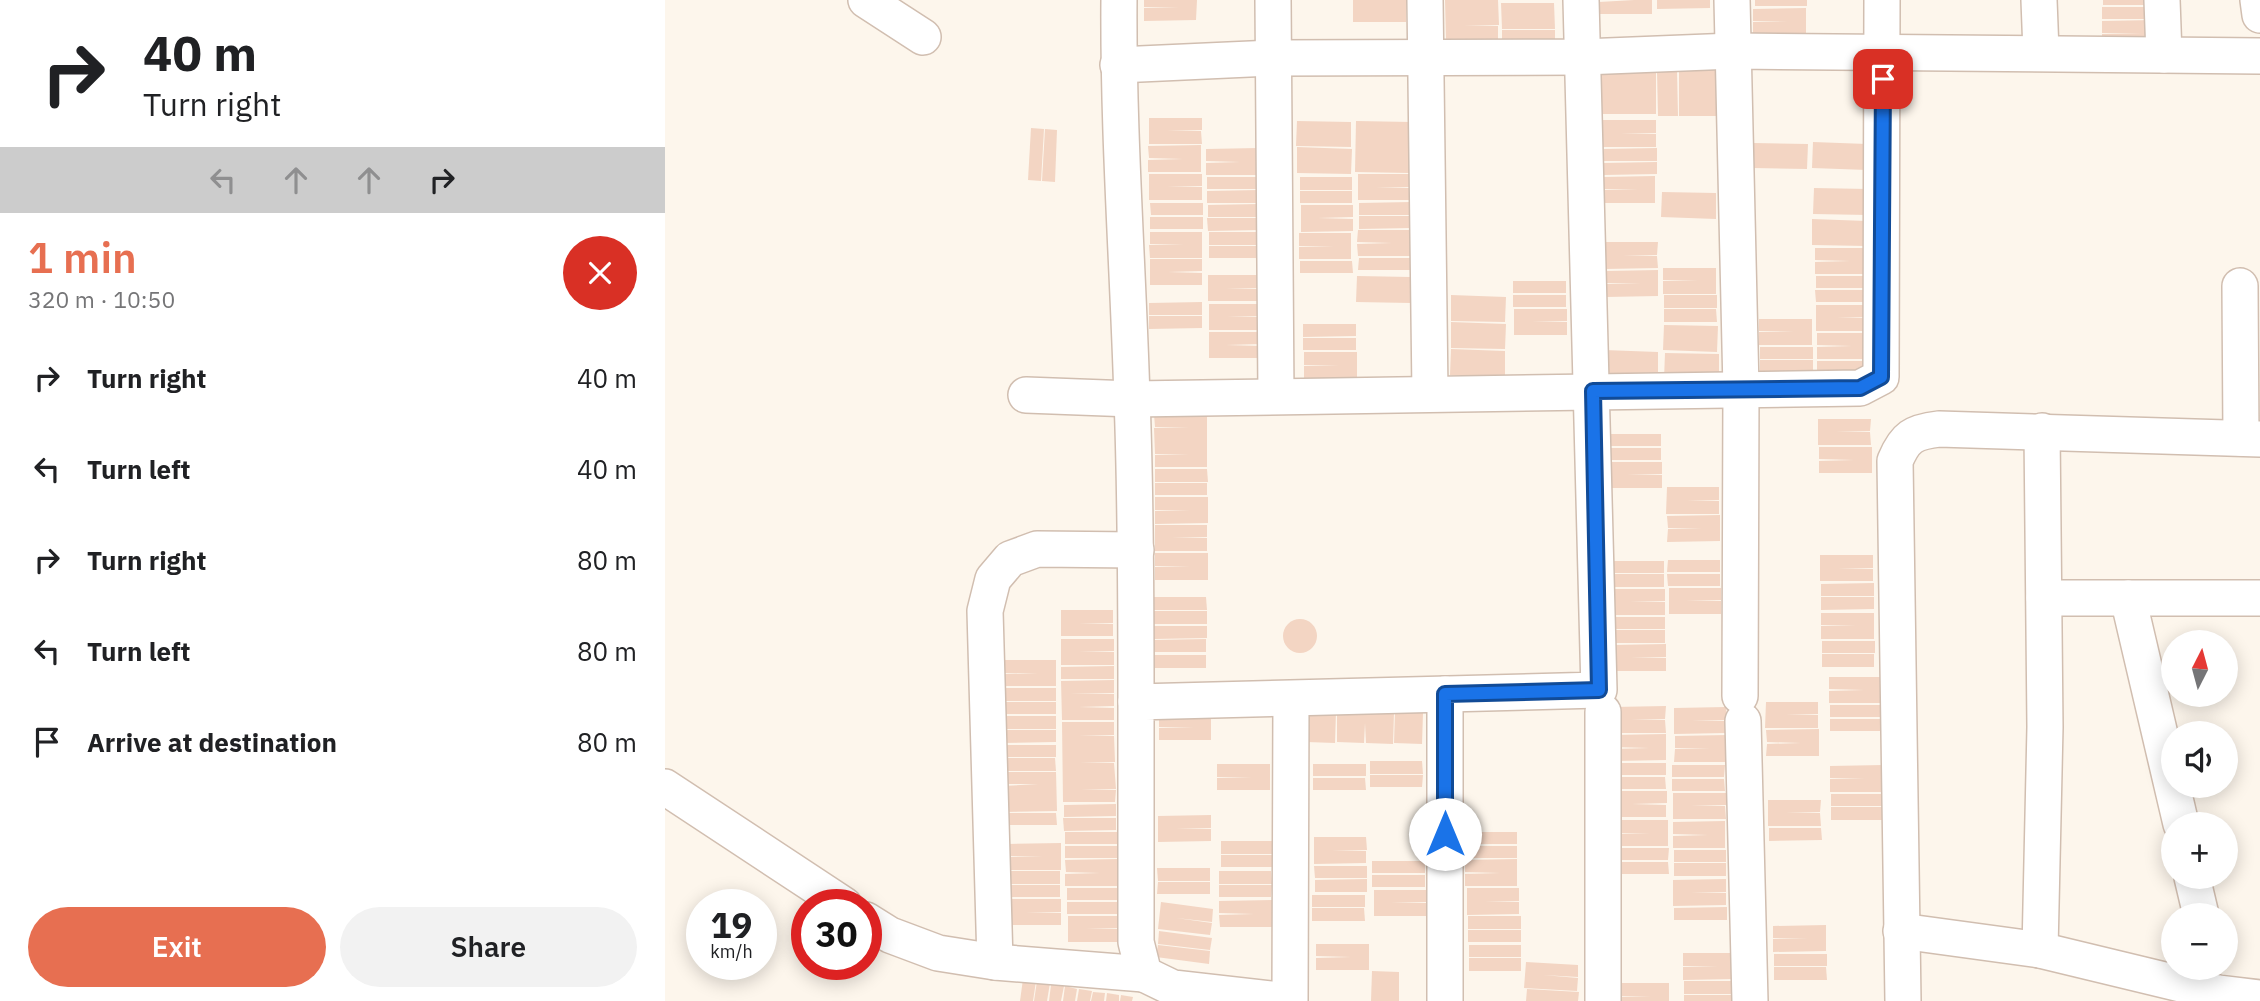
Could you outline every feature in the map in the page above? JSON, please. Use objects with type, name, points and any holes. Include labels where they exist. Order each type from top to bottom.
[{"type":"street","points":[[866,0],[923,37]]},
{"type":"street","points":[[1119,0],[1118,65],[1136,550],[1136,942],[1144,974]]},
{"type":"street","points":[[1273,0],[1276,396]]},
{"type":"street","points":[[1425,0],[1430,393]]},
{"type":"street","points":[[1136,702],[1599,690],[1581,0]]},
{"type":"street","points":[[1732,0],[1741,389],[1742,709],[1750,1001]]},
{"type":"street","points":[[1026,395],[1132,399],[1860,388],[1881,377],[1882,0]]},
{"type":"street","points":[[2039,0],[2041,52]]},
{"type":"street","points":[[2162,0],[2164,55]]},
{"type":"street","points":[[2258,0],[2260,15]]},
{"type":"street","points":[[1118,65],[1273,58],[1583,57],[1733,51],[2260,56]]},
{"type":"street","points":[[1903,1001],[1895,461],[1902,445],[1918,432],[1938,429],[2251,439],[2239,286]]},
{"type":"street","points":[[2040,950],[2045,727],[2042,431]]},
{"type":"street","points":[[995,962],[985,611],[993,579],[1010,559],[1037,549],[1136,550]]},
{"type":"street","points":[[2044,598],[2260,598]]},
{"type":"street","points":[[2128,598],[2178,812]]},
{"type":"street","points":[[1445,694],[1445,1001]]},
{"type":"street","points":[[882,930],[938,953],[995,962],[1144,974],[1173,988],[1289,1001],[1291,699]]},
{"type":"street","points":[[1603,1001],[1604,712]]},
{"type":"street","points":[[665,787],[820,889]]},
{"type":"street","points":[[1901,932],[2040,950],[2161,971]]},
{"type":"street","points":[[2215,980],[2260,998]]},
{"type":"building","points":[[1144,0],[1197,0],[1196,20],[1144,21],[1144,8],[1179,8],[1144,7]]},
{"type":"building","points":[[1353,0],[1406,0],[1406,22],[1353,22]]},
{"type":"building","points":[[1445,0],[1498,0],[1499,25],[1464,26],[1498,26],[1498,39],[1446,39]]},
{"type":"building","points":[[1652,0],[1652,14],[1599,14],[1599,2]]},
{"type":"building","points":[[1657,0],[1710,0],[1710,8],[1657,9]]},
{"type":"building","points":[[1755,0],[1807,0],[1807,6],[1755,6]]},
{"type":"building","points":[[2103,0],[2156,0],[2156,5],[2103,5]]},
{"type":"building","points":[[1501,3],[1554,3],[1555,29],[1502,29]]},
{"type":"building","points":[[2102,7],[2154,7],[2154,19],[2102,19]]},
{"type":"building","points":[[1806,8],[1806,35],[1753,35],[1753,22],[1788,22],[1753,21],[1753,9]]},
{"type":"building","points":[[2154,20],[2155,47],[2102,47],[2102,34],[2142,33],[2102,33],[2102,21]]},
{"type":"building","points":[[1502,30],[1555,30],[1555,43],[1502,43]]},
{"type":"building","points":[[1656,67],[1656,114],[1597,114],[1597,68]]},
{"type":"building","points":[[1719,69],[1720,116],[1679,116],[1679,70]]},
{"type":"building","points":[[1677,70],[1678,116],[1658,116],[1657,71]]},
{"type":"building","points":[[1149,118],[1202,118],[1202,130],[1167,130],[1201,131],[1202,144],[1149,144]]},
{"type":"building","points":[[1603,120],[1656,120],[1656,133],[1621,133],[1656,134],[1656,147],[1603,147]]},
{"type":"building","points":[[1297,121],[1351,122],[1351,147],[1296,146]]},
{"type":"building","points":[[1356,121],[1411,122],[1409,173],[1355,172]]},
{"type":"building","points":[[1031,128],[1044,129],[1041,181],[1028,180]]},
{"type":"building","points":[[1045,129],[1057,130],[1055,182],[1042,181]]},
{"type":"building","points":[[1813,142],[1867,144],[1867,170],[1812,168]]},
{"type":"building","points":[[1753,143],[1808,144],[1807,169],[1753,168]]},
{"type":"building","points":[[1201,145],[1201,172],[1148,172],[1148,160],[1183,159],[1149,158],[1148,146]]},
{"type":"building","points":[[1297,147],[1352,149],[1351,174],[1297,173]]},
{"type":"building","points":[[1258,148],[1258,175],[1206,175],[1206,163],[1240,162],[1206,161],[1206,149]]},
{"type":"building","points":[[1657,148],[1657,161],[1604,161],[1604,149]]},
{"type":"building","points":[[1657,162],[1657,174],[1604,175],[1604,163]]},
{"type":"building","points":[[1149,174],[1202,174],[1202,186],[1167,186],[1202,187],[1202,200],[1149,200]]},
{"type":"building","points":[[1358,174],[1411,174],[1410,187],[1376,187],[1410,188],[1410,200],[1358,200]]},
{"type":"building","points":[[1655,176],[1655,203],[1603,203],[1603,190],[1638,190],[1603,189],[1603,177]]},
{"type":"building","points":[[1207,177],[1259,177],[1259,189],[1207,189]]},
{"type":"building","points":[[1300,177],[1352,177],[1352,190],[1300,190]]},
{"type":"building","points":[[1814,188],[1868,189],[1868,215],[1813,214]]},
{"type":"building","points":[[1259,190],[1259,203],[1207,203],[1207,191]]},
{"type":"building","points":[[1300,191],[1352,191],[1352,203],[1300,203]]},
{"type":"building","points":[[1662,192],[1716,193],[1716,219],[1661,217]]},
{"type":"building","points":[[1411,202],[1412,215],[1359,215],[1359,203]]},
{"type":"building","points":[[1150,203],[1203,203],[1203,215],[1151,215]]},
{"type":"building","points":[[1260,204],[1260,217],[1208,217],[1208,205]]},
{"type":"building","points":[[1301,205],[1353,205],[1353,217],[1318,218],[1353,219],[1353,231],[1301,232]]},
{"type":"building","points":[[1359,216],[1411,216],[1411,228],[1359,229]]},
{"type":"building","points":[[1150,217],[1203,217],[1203,229],[1150,229]]},
{"type":"building","points":[[1207,218],[1260,218],[1260,230],[1208,231]]},
{"type":"building","points":[[1812,219],[1867,221],[1866,246],[1812,245]]},
{"type":"building","points":[[1358,230],[1410,230],[1410,256],[1358,256],[1357,244],[1392,243],[1357,242]]},
{"type":"building","points":[[1150,232],[1202,232],[1202,258],[1150,258],[1149,245],[1184,245],[1150,244]]},
{"type":"building","points":[[1209,232],[1262,232],[1261,245],[1209,245]]},
{"type":"building","points":[[1299,233],[1351,233],[1351,259],[1299,259],[1299,247],[1334,247],[1299,246]]},
{"type":"building","points":[[1605,242],[1658,242],[1657,255],[1623,255],[1657,256],[1658,268],[1605,269]]},
{"type":"building","points":[[1209,246],[1261,246],[1262,258],[1209,258]]},
{"type":"building","points":[[1815,248],[1868,248],[1868,274],[1815,274],[1815,262],[1850,261],[1815,260]]},
{"type":"building","points":[[1359,258],[1411,258],[1411,270],[1358,270]]},
{"type":"building","points":[[1150,259],[1202,259],[1202,271],[1168,272],[1202,273],[1202,285],[1150,285]]},
{"type":"building","points":[[1300,261],[1352,261],[1353,273],[1300,273]]},
{"type":"building","points":[[1663,268],[1716,268],[1716,294],[1663,294],[1663,281],[1698,281],[1663,280]]},
{"type":"building","points":[[1658,270],[1658,296],[1606,297],[1606,284],[1641,284],[1606,283],[1606,271]]},
{"type":"building","points":[[1208,275],[1261,275],[1260,288],[1226,288],[1260,289],[1261,301],[1208,301]]},
{"type":"building","points":[[1357,276],[1411,277],[1411,303],[1356,302]]},
{"type":"building","points":[[1816,276],[1868,276],[1868,288],[1816,288]]},
{"type":"building","points":[[1513,281],[1566,281],[1566,293],[1513,293]]},
{"type":"building","points":[[1815,290],[1868,290],[1868,302],[1816,302]]},
{"type":"building","points":[[1451,295],[1506,297],[1505,322],[1451,321]]},
{"type":"building","points":[[1513,295],[1566,295],[1566,307],[1513,307]]},
{"type":"building","points":[[1664,295],[1717,295],[1717,308],[1664,308]]},
{"type":"building","points":[[1202,302],[1202,315],[1149,315],[1149,303]]},
{"type":"building","points":[[1209,304],[1262,304],[1262,316],[1227,316],[1262,317],[1262,330],[1209,330]]},
{"type":"building","points":[[1816,305],[1869,305],[1869,317],[1837,317],[1868,318],[1869,331],[1816,331]]},
{"type":"building","points":[[1514,309],[1567,309],[1567,321],[1532,322],[1567,322],[1567,335],[1514,335]]},
{"type":"building","points":[[1664,309],[1716,309],[1717,322],[1664,322]]},
{"type":"building","points":[[1149,316],[1202,316],[1202,328],[1149,329]]},
{"type":"building","points":[[1759,319],[1812,319],[1812,345],[1759,345],[1759,332],[1794,332],[1759,331]]},
{"type":"building","points":[[1451,322],[1506,324],[1505,349],[1451,348]]},
{"type":"building","points":[[1303,324],[1356,324],[1356,336],[1303,337]]},
{"type":"building","points":[[1664,325],[1718,326],[1717,352],[1663,350]]},
{"type":"building","points":[[1209,332],[1261,332],[1261,344],[1226,345],[1261,346],[1261,358],[1209,358]]},
{"type":"building","points":[[1817,333],[1870,333],[1870,359],[1817,359],[1817,347],[1852,346],[1817,345]]},
{"type":"building","points":[[1303,338],[1356,338],[1356,350],[1303,350]]},
{"type":"building","points":[[1760,347],[1813,347],[1813,359],[1760,359]]},
{"type":"building","points":[[1451,349],[1505,351],[1505,376],[1450,375]]},
{"type":"building","points":[[1604,350],[1658,352],[1658,377],[1603,376]]},
{"type":"building","points":[[1304,352],[1357,352],[1357,378],[1304,378],[1304,366],[1339,366],[1304,365]]},
{"type":"building","points":[[1665,353],[1719,354],[1719,380],[1664,379]]},
{"type":"building","points":[[1760,360],[1813,360],[1813,373],[1760,373]]},
{"type":"building","points":[[1817,361],[1870,361],[1870,373],[1817,373]]},
{"type":"building","points":[[1154,414],[1207,414],[1207,467],[1155,467],[1155,455],[1189,454],[1155,454],[1154,428],[1189,427],[1155,427]]},
{"type":"building","points":[[1818,419],[1871,419],[1870,431],[1836,431],[1870,432],[1871,445],[1818,445]]},
{"type":"building","points":[[1608,434],[1661,434],[1661,446],[1609,446]]},
{"type":"building","points":[[1819,447],[1872,447],[1872,473],[1819,473],[1819,461],[1854,460],[1819,459]]},
{"type":"building","points":[[1609,448],[1661,448],[1661,460],[1609,460]]},
{"type":"building","points":[[1610,462],[1662,462],[1662,474],[1627,474],[1662,475],[1662,488],[1610,488]]},
{"type":"building","points":[[1155,469],[1207,469],[1208,482],[1155,482]]},
{"type":"building","points":[[1155,483],[1207,483],[1207,495],[1155,495]]},
{"type":"building","points":[[1667,487],[1719,487],[1719,500],[1687,500],[1719,501],[1719,514],[1666,514]]},
{"type":"building","points":[[1155,497],[1208,497],[1208,523],[1155,524],[1155,511],[1190,511],[1155,510]]},
{"type":"building","points":[[1720,515],[1720,541],[1667,542],[1668,529],[1702,529],[1668,528],[1667,516]]},
{"type":"building","points":[[1155,525],[1207,525],[1207,537],[1172,537],[1207,538],[1207,551],[1155,551]]},
{"type":"building","points":[[1155,553],[1208,553],[1208,580],[1155,580],[1155,567],[1190,567],[1155,566]]},
{"type":"building","points":[[1820,555],[1873,555],[1873,568],[1838,568],[1873,569],[1873,581],[1820,581]]},
{"type":"building","points":[[1668,560],[1720,560],[1720,572],[1667,572]]},
{"type":"building","points":[[1611,561],[1664,561],[1664,573],[1611,573]]},
{"type":"building","points":[[1611,574],[1664,574],[1664,587],[1611,587]]},
{"type":"building","points":[[1667,574],[1720,574],[1720,586],[1668,586]]},
{"type":"building","points":[[1874,583],[1874,596],[1821,596],[1821,584]]},
{"type":"building","points":[[1669,588],[1721,588],[1721,600],[1686,600],[1721,601],[1721,614],[1669,614]]},
{"type":"building","points":[[1612,589],[1665,589],[1665,601],[1630,601],[1665,602],[1665,615],[1612,615]]},
{"type":"building","points":[[1154,597],[1206,597],[1207,610],[1154,610]]},
{"type":"building","points":[[1821,597],[1874,597],[1874,609],[1821,610]]},
{"type":"building","points":[[1061,610],[1113,610],[1113,623],[1079,623],[1113,624],[1113,636],[1061,636]]},
{"type":"building","points":[[1154,611],[1207,611],[1207,624],[1154,624]]},
{"type":"building","points":[[1821,613],[1874,613],[1874,639],[1821,639],[1821,626],[1856,626],[1821,625]]},
{"type":"building","points":[[1613,617],[1665,617],[1665,629],[1613,629]]},
{"type":"building","points":[[1300,619],[1312,624],[1317,636],[1312,648],[1300,653],[1288,648],[1283,636],[1288,624]]},
{"type":"building","points":[[1154,626],[1207,626],[1207,638],[1154,639]]},
{"type":"building","points":[[1612,630],[1665,630],[1665,643],[1613,643]]},
{"type":"building","points":[[1061,639],[1114,639],[1114,651],[1079,651],[1114,652],[1114,665],[1061,665]]},
{"type":"building","points":[[1206,639],[1206,652],[1154,652],[1154,640]]},
{"type":"building","points":[[1822,641],[1875,641],[1875,653],[1822,653]]},
{"type":"building","points":[[1666,644],[1666,657],[1631,657],[1666,658],[1666,671],[1613,671],[1614,645]]},
{"type":"building","points":[[1822,654],[1874,654],[1874,667],[1822,667]]},
{"type":"building","points":[[1154,655],[1206,655],[1206,668],[1153,668]]},
{"type":"building","points":[[1003,660],[1056,660],[1056,686],[1003,686],[1003,674],[1038,674],[1003,673]]},
{"type":"building","points":[[1114,666],[1114,679],[1061,679],[1061,667]]},
{"type":"building","points":[[1829,677],[1882,677],[1882,703],[1829,703],[1829,691],[1864,690],[1829,689]]},
{"type":"building","points":[[1114,680],[1114,693],[1070,694],[1114,694],[1114,706],[1079,707],[1114,708],[1114,720],[1062,720],[1061,681]]},
{"type":"building","points":[[1003,688],[1056,688],[1056,701],[1003,701]]},
{"type":"building","points":[[1003,702],[1056,702],[1056,714],[1003,714]]},
{"type":"building","points":[[1766,702],[1818,702],[1818,714],[1786,714],[1818,715],[1818,728],[1765,728]]},
{"type":"building","points":[[1830,705],[1883,705],[1883,717],[1830,717]]},
{"type":"building","points":[[1666,706],[1665,719],[1631,719],[1665,720],[1666,733],[1613,733],[1613,707]]},
{"type":"building","points":[[1726,707],[1727,720],[1692,720],[1726,721],[1726,733],[1674,734],[1674,708]]},
{"type":"building","points":[[1308,710],[1336,711],[1335,743],[1307,742]]},
{"type":"building","points":[[1337,710],[1394,712],[1393,744],[1366,743],[1365,723],[1364,743],[1337,742]]},
{"type":"building","points":[[1395,711],[1423,712],[1422,744],[1394,743]]},
{"type":"building","points":[[1159,714],[1211,714],[1211,740],[1159,740],[1159,728],[1194,728],[1159,727]]},
{"type":"building","points":[[1003,716],[1056,716],[1056,729],[1003,729]]},
{"type":"building","points":[[1830,719],[1883,719],[1883,731],[1830,731]]},
{"type":"building","points":[[1062,722],[1114,722],[1114,735],[1079,736],[1114,736],[1115,762],[1080,763],[1114,763],[1116,789],[1081,790],[1116,790],[1115,802],[1063,802]]},
{"type":"building","points":[[1819,729],[1819,756],[1766,756],[1767,744],[1801,743],[1767,742],[1766,730]]},
{"type":"building","points":[[1003,730],[1056,730],[1056,742],[1003,743]]},
{"type":"building","points":[[1666,734],[1666,760],[1614,761],[1614,749],[1649,748],[1614,747],[1614,735]]},
{"type":"building","points":[[1727,735],[1727,762],[1674,762],[1675,749],[1710,749],[1675,748],[1675,736]]},
{"type":"building","points":[[1003,745],[1056,745],[1056,757],[1003,757]]},
{"type":"building","points":[[1003,758],[1055,758],[1056,771],[1003,771]]},
{"type":"building","points":[[1370,761],[1422,761],[1423,774],[1370,774]]},
{"type":"building","points":[[1613,763],[1666,763],[1666,775],[1613,775]]},
{"type":"building","points":[[1217,764],[1270,764],[1270,790],[1217,790],[1217,778],[1252,778],[1217,777]]},
{"type":"building","points":[[1313,764],[1366,764],[1366,776],[1313,776]]},
{"type":"building","points":[[1672,765],[1725,765],[1724,777],[1672,777]]},
{"type":"building","points":[[1883,765],[1883,792],[1830,792],[1830,779],[1865,779],[1830,778],[1830,766]]},
{"type":"building","points":[[1003,772],[1056,772],[1057,811],[1004,812],[1003,786],[1038,784],[1003,784]]},
{"type":"building","points":[[1370,775],[1423,775],[1422,787],[1370,787]]},
{"type":"building","points":[[1613,777],[1665,777],[1666,789],[1613,789]]},
{"type":"building","points":[[1313,778],[1365,778],[1366,790],[1313,790]]},
{"type":"building","points":[[1672,779],[1724,779],[1725,791],[1672,791]]},
{"type":"building","points":[[1614,791],[1667,791],[1667,803],[1632,804],[1666,805],[1666,817],[1614,817]]},
{"type":"building","points":[[1673,793],[1726,793],[1726,805],[1691,805],[1725,806],[1726,819],[1673,819]]},
{"type":"building","points":[[1831,794],[1884,794],[1884,806],[1831,806]]},
{"type":"building","points":[[1768,800],[1821,800],[1820,812],[1786,812],[1820,813],[1821,826],[1768,826]]},
{"type":"building","points":[[1116,804],[1116,816],[1064,817],[1064,805]]},
{"type":"building","points":[[1831,807],[1884,807],[1884,820],[1831,820]]},
{"type":"building","points":[[1004,813],[1056,813],[1057,825],[1004,825]]},
{"type":"building","points":[[1211,815],[1211,828],[1176,828],[1211,829],[1211,841],[1158,842],[1158,816]]},
{"type":"building","points":[[1063,818],[1116,818],[1116,830],[1064,831]]},
{"type":"building","points":[[1615,820],[1668,820],[1668,846],[1615,846],[1615,834],[1650,833],[1615,833]]},
{"type":"building","points":[[1725,821],[1725,848],[1673,848],[1673,836],[1708,835],[1673,834],[1673,822]]},
{"type":"building","points":[[1769,828],[1821,828],[1822,840],[1769,841]]},
{"type":"building","points":[[1065,832],[1118,832],[1118,844],[1065,844]]},
{"type":"building","points":[[1465,832],[1517,832],[1517,844],[1464,844]]},
{"type":"building","points":[[1314,837],[1366,837],[1367,850],[1332,850],[1366,851],[1366,863],[1314,864]]},
{"type":"building","points":[[1221,841],[1273,841],[1274,854],[1221,854]]},
{"type":"building","points":[[1061,843],[1061,870],[1008,870],[1008,857],[1043,857],[1008,856],[1008,844]]},
{"type":"building","points":[[1065,846],[1118,846],[1118,858],[1065,858]]},
{"type":"building","points":[[1464,846],[1517,846],[1517,858],[1465,858]]},
{"type":"building","points":[[1616,848],[1669,848],[1668,860],[1616,860]]},
{"type":"building","points":[[1674,850],[1726,850],[1726,862],[1674,862]]},
{"type":"building","points":[[1221,855],[1274,855],[1273,867],[1221,867]]},
{"type":"building","points":[[1118,859],[1118,886],[1065,886],[1065,874],[1100,873],[1066,872],[1065,860]]},
{"type":"building","points":[[1517,859],[1517,886],[1465,886],[1465,874],[1500,873],[1465,872],[1465,860]]},
{"type":"building","points":[[1372,861],[1425,861],[1425,873],[1372,873]]},
{"type":"building","points":[[1616,862],[1668,862],[1669,874],[1616,874]]},
{"type":"building","points":[[1674,863],[1726,863],[1726,876],[1674,876]]},
{"type":"building","points":[[1314,866],[1367,866],[1367,878],[1315,878]]},
{"type":"building","points":[[1157,868],[1210,868],[1210,881],[1158,881]]},
{"type":"building","points":[[1008,871],[1060,871],[1060,884],[1008,884]]},
{"type":"building","points":[[1219,871],[1271,871],[1272,884],[1219,884]]},
{"type":"building","points":[[1372,875],[1425,875],[1425,887],[1372,887]]},
{"type":"building","points":[[1367,879],[1367,892],[1315,892],[1315,880]]},
{"type":"building","points":[[1726,879],[1726,892],[1691,892],[1726,893],[1726,905],[1673,906],[1673,880]]},
{"type":"building","points":[[1158,882],[1210,882],[1210,894],[1157,894]]},
{"type":"building","points":[[1008,885],[1060,885],[1060,897],[1008,897]]},
{"type":"building","points":[[1219,885],[1272,885],[1271,897],[1219,897]]},
{"type":"building","points":[[1067,888],[1120,888],[1120,900],[1067,900]]},
{"type":"building","points":[[1467,888],[1519,888],[1519,901],[1485,901],[1519,902],[1519,914],[1467,915]]},
{"type":"building","points":[[1374,890],[1426,890],[1426,902],[1391,902],[1426,903],[1426,916],[1374,916]]},
{"type":"building","points":[[1312,895],[1365,895],[1365,907],[1312,907]]},
{"type":"building","points":[[1008,899],[1061,899],[1061,912],[1026,912],[1061,913],[1061,925],[1008,925]]},
{"type":"building","points":[[1272,900],[1272,927],[1220,927],[1219,915],[1254,914],[1219,913],[1219,901]]},
{"type":"building","points":[[1067,902],[1120,902],[1120,914],[1067,914]]},
{"type":"building","points":[[1161,902],[1213,909],[1212,922],[1176,918],[1212,923],[1210,935],[1158,929]]},
{"type":"building","points":[[1727,907],[1727,920],[1674,920],[1674,908]]},
{"type":"building","points":[[1312,908],[1364,908],[1365,921],[1312,921]]},
{"type":"building","points":[[1068,916],[1121,916],[1121,928],[1086,929],[1121,929],[1121,942],[1068,942]]},
{"type":"building","points":[[1468,916],[1521,916],[1521,929],[1468,929]]},
{"type":"building","points":[[1826,925],[1826,951],[1773,952],[1773,939],[1808,939],[1773,938],[1773,926]]},
{"type":"building","points":[[1468,930],[1521,930],[1521,942],[1468,942]]},
{"type":"building","points":[[1159,931],[1212,938],[1210,950],[1158,944]]},
{"type":"building","points":[[1316,944],[1369,944],[1369,970],[1316,970],[1316,958],[1351,957],[1316,956]]},
{"type":"building","points":[[1158,945],[1210,951],[1209,964],[1156,957]]},
{"type":"building","points":[[1469,945],[1521,945],[1521,957],[1469,957]]},
{"type":"building","points":[[1683,953],[1735,953],[1735,979],[1683,980],[1683,967],[1718,967],[1683,966]]},
{"type":"building","points":[[1774,954],[1827,954],[1827,966],[1774,966]]},
{"type":"building","points":[[1469,958],[1521,958],[1521,971],[1469,971]]},
{"type":"building","points":[[1526,962],[1578,965],[1578,977],[1543,975],[1578,978],[1577,991],[1524,988]]},
{"type":"building","points":[[1774,967],[1826,967],[1827,980],[1774,980]]},
{"type":"building","points":[[1372,971],[1399,972],[1399,1001],[1371,1001]]},
{"type":"building","points":[[1023,979],[1036,981],[1033,1001],[1020,1001]]},
{"type":"building","points":[[1037,981],[1050,983],[1047,1001],[1034,1001]]},
{"type":"building","points":[[1684,981],[1736,981],[1736,994],[1684,994]]},
{"type":"building","points":[[1617,983],[1669,983],[1669,1001],[1616,1001],[1616,997],[1651,997],[1617,996]]},
{"type":"building","points":[[1051,985],[1064,986],[1061,1001],[1049,1001]]},
{"type":"building","points":[[1065,986],[1077,989],[1075,1001],[1063,1001]]},
{"type":"building","points":[[1079,989],[1092,991],[1090,1001],[1077,1001]]},
{"type":"building","points":[[1527,989],[1579,992],[1578,1001],[1526,1001]]},
{"type":"building","points":[[1093,992],[1105,993],[1104,1001],[1091,1001]]},
{"type":"building","points":[[1107,993],[1119,995],[1119,1001],[1106,1001]]},
{"type":"building","points":[[1121,995],[1133,997],[1132,1001],[1120,1001]]},
{"type":"building","points":[[1684,995],[1736,995],[1736,1001],[1684,1001]]},
{"type":"route","points":[[1445,834],[1445,694],[1599,690],[1593,391],[1860,388],[1881,377],[1883,79]]}]
